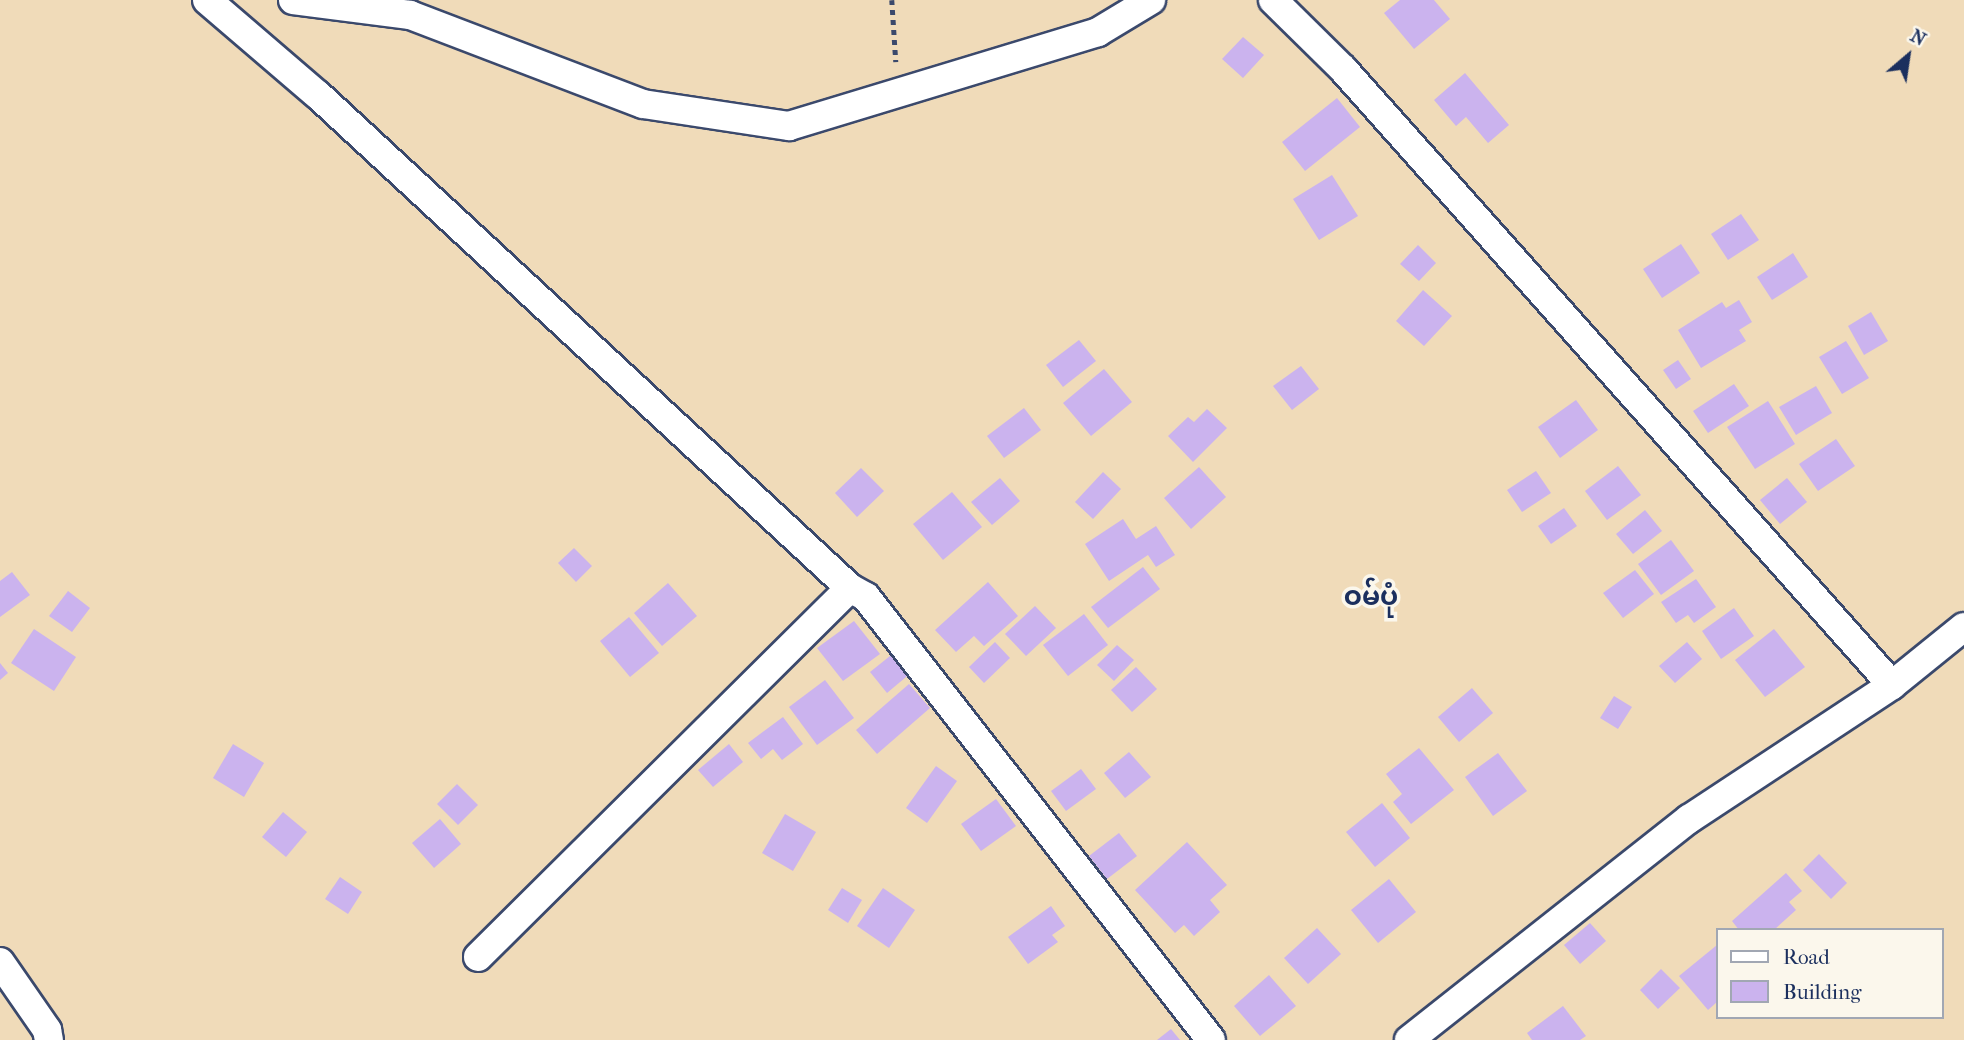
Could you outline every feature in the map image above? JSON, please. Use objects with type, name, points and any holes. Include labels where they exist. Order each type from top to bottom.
[{"type":"street","points":[[207,0],[328,105],[850,588],[866,597],[1211,1040]]},
{"type":"street","points":[[292,0],[410,15],[643,104],[789,126],[1098,32],[1151,0]]},
{"type":"street","points":[[1273,0],[1343,69],[1892,685]]},
{"type":"street","points":[[478,957],[850,588]]},
{"type":"street","points":[[1409,1040],[1689,818],[1892,685],[1964,627]]},
{"type":"street","points":[[0,962],[47,1030],[49,1040]]},
{"type":"path","points":[[892,0],[898,93]]},
{"type":"building","points":[[1400,0],[1434,0],[1450,19],[1414,49],[1384,13]]},
{"type":"building","points":[[1243,37],[1264,55],[1243,78],[1222,59]]},
{"type":"building","points":[[1465,73],[1509,125],[1488,143],[1466,117],[1456,126],[1434,100]]},
{"type":"building","points":[[1337,98],[1360,127],[1305,171],[1282,142]]},
{"type":"building","points":[[1332,175],[1358,216],[1319,240],[1293,199]]},
{"type":"building","points":[[1741,214],[1759,240],[1728,260],[1711,234]]},
{"type":"building","points":[[1681,244],[1700,273],[1662,298],[1643,269]]},
{"type":"building","points":[[1418,245],[1436,263],[1419,281],[1400,264]]},
{"type":"building","points":[[1793,253],[1808,277],[1772,300],[1757,277]]},
{"type":"building","points":[[1423,290],[1452,316],[1424,346],[1396,321]]},
{"type":"building","points":[[1739,300],[1752,322],[1739,330],[1746,341],[1701,368],[1678,330],[1722,302],[1726,308]]},
{"type":"building","points":[[1871,312],[1888,341],[1864,355],[1848,326]]},
{"type":"building","points":[[1079,340],[1096,361],[1063,387],[1046,365]]},
{"type":"building","points":[[1846,341],[1869,378],[1842,394],[1819,357]]},
{"type":"building","points":[[1678,360],[1691,379],[1676,389],[1663,370]]},
{"type":"building","points":[[1301,366],[1319,389],[1292,410],[1273,386]]},
{"type":"building","points":[[1104,369],[1132,402],[1091,436],[1063,403]]},
{"type":"building","points":[[1734,384],[1749,406],[1708,433],[1693,411]]},
{"type":"building","points":[[1816,386],[1832,413],[1796,435],[1779,407]]},
{"type":"building","points":[[1576,400],[1598,430],[1560,458],[1538,427]]},
{"type":"building","points":[[1768,401],[1795,444],[1755,469],[1727,427]]},
{"type":"building","points":[[1024,408],[1041,430],[1004,458],[987,436]]},
{"type":"building","points":[[1207,409],[1227,428],[1193,462],[1168,436],[1188,417],[1194,422]]},
{"type":"building","points":[[1836,439],[1855,466],[1818,491],[1799,464]]},
{"type":"building","points":[[1618,466],[1641,495],[1607,520],[1585,491]]},
{"type":"building","points":[[1199,467],[1226,497],[1191,529],[1164,498]]},
{"type":"building","points":[[861,468],[884,491],[857,517],[835,493]]},
{"type":"building","points":[[1536,471],[1551,493],[1522,512],[1507,490]]},
{"type":"building","points":[[1103,472],[1121,489],[1093,519],[1075,502]]},
{"type":"building","points":[[1000,478],[1020,501],[992,525],[971,502]]},
{"type":"building","points":[[1787,478],[1807,502],[1780,524],[1760,500]]},
{"type":"building","points":[[952,492],[982,527],[943,560],[913,524]]},
{"type":"building","points":[[1564,508],[1577,526],[1551,544],[1538,526]]},
{"type":"building","points":[[1645,510],[1662,531],[1633,554],[1616,534]]},
{"type":"building","points":[[1123,519],[1136,539],[1156,526],[1175,555],[1156,567],[1148,555],[1109,581],[1085,544]]},
{"type":"building","points":[[1671,540],[1694,571],[1661,595],[1638,564]]},
{"type":"building","points":[[574,548],[592,566],[576,582],[558,563]]},
{"type":"building","points":[[1143,567],[1160,589],[1108,628],[1091,607]]},
{"type":"building","points":[[1635,570],[1654,594],[1623,618],[1603,593]]},
{"type":"building","points":[[12,572],[30,595],[0,617],[0,581]]},
{"type":"building","points":[[1696,579],[1716,607],[1694,623],[1688,615],[1676,623],[1661,602]]},
{"type":"building","points":[[988,582],[1018,616],[984,646],[974,636],[956,652],[935,630]]},
{"type":"building","points":[[668,583],[697,616],[662,646],[634,613]]},
{"type":"building","points":[[68,591],[90,608],[72,632],[49,616]]},
{"type":"building","points":[[1035,606],[1056,628],[1026,656],[1005,634]]},
{"type":"building","points":[[1734,608],[1754,636],[1721,659],[1702,631]]},
{"type":"building","points":[[1084,614],[1108,645],[1068,676],[1043,645]]},
{"type":"building","points":[[629,617],[659,653],[630,677],[600,641]]},
{"type":"building","points":[[854,621],[880,654],[843,681],[817,648]]},
{"type":"building","points":[[34,629],[76,657],[54,691],[11,663]]},
{"type":"building","points":[[1774,629],[1805,667],[1765,697],[1735,660]]},
{"type":"building","points":[[995,642],[1010,658],[984,683],[969,667]]},
{"type":"building","points":[[1687,642],[1702,659],[1675,683],[1659,666]]},
{"type":"building","points":[[1117,645],[1134,660],[1114,681],[1097,665]]},
{"type":"building","points":[[895,652],[912,672],[887,693],[870,672]]},
{"type":"building","points":[[0,663],[8,673],[0,680]]},
{"type":"building","points":[[1136,667],[1157,689],[1132,712],[1111,690]]},
{"type":"building","points":[[825,680],[854,718],[817,745],[789,707]]},
{"type":"building","points":[[909,684],[930,708],[877,754],[856,730]]},
{"type":"building","points":[[1472,688],[1493,713],[1459,742],[1438,717]]},
{"type":"building","points":[[1614,696],[1632,707],[1618,729],[1600,718]]},
{"type":"building","points":[[783,717],[803,744],[782,760],[773,749],[761,759],[748,743]]},
{"type":"building","points":[[233,744],[264,763],[244,797],[213,778]]},
{"type":"building","points":[[729,744],[743,762],[713,787],[698,770]]},
{"type":"building","points":[[1419,748],[1454,790],[1411,824],[1393,802],[1402,794],[1386,774]]},
{"type":"building","points":[[1129,752],[1151,777],[1125,798],[1104,773]]},
{"type":"building","points":[[1498,753],[1527,791],[1493,816],[1465,777]]},
{"type":"building","points":[[936,766],[957,781],[927,823],[906,808]]},
{"type":"building","points":[[1081,769],[1096,789],[1066,811],[1051,791]]},
{"type":"building","points":[[457,784],[478,805],[458,825],[437,804]]},
{"type":"building","points":[[996,799],[1016,826],[981,851],[961,824]]},
{"type":"building","points":[[1382,803],[1410,838],[1375,867],[1346,832]]},
{"type":"building","points":[[283,812],[307,832],[286,857],[262,837]]},
{"type":"building","points":[[785,814],[816,832],[793,871],[762,853]]},
{"type":"building","points":[[440,819],[461,844],[434,868],[412,843]]},
{"type":"building","points":[[1119,833],[1137,856],[1107,879],[1089,856]]},
{"type":"building","points":[[1187,842],[1227,885],[1210,900],[1220,912],[1194,936],[1184,925],[1175,933],[1135,890]]},
{"type":"building","points":[[1819,854],[1847,883],[1831,899],[1803,870]]},
{"type":"building","points":[[1786,873],[1802,891],[1789,902],[1796,910],[1776,928],[1737,928],[1732,921]]},
{"type":"building","points":[[340,877],[362,892],[348,914],[325,899]]},
{"type":"building","points":[[1389,879],[1416,912],[1378,943],[1351,910]]},
{"type":"building","points":[[842,888],[862,900],[848,923],[828,910]]},
{"type":"building","points":[[883,888],[915,910],[889,948],[857,926]]},
{"type":"building","points":[[1051,906],[1065,926],[1052,935],[1058,942],[1028,964],[1008,937]]},
{"type":"building","points":[[1590,923],[1606,941],[1580,964],[1564,945]]},
{"type":"building","points":[[1317,928],[1341,954],[1308,984],[1284,958]]},
{"type":"building","points":[[1716,946],[1716,1003],[1708,1010],[1679,976]]},
{"type":"building","points":[[1661,969],[1680,988],[1658,1009],[1640,990]]},
{"type":"building","points":[[1269,975],[1296,1006],[1260,1036],[1234,1006]]},
{"type":"building","points":[[1563,1006],[1586,1036],[1580,1040],[1532,1040],[1527,1033]]},
{"type":"building","points":[[1171,1029],[1180,1040],[1157,1040]]},
{"type":"district","name":"ဝမ်ပုံ","points":[[1371,597]]}]
